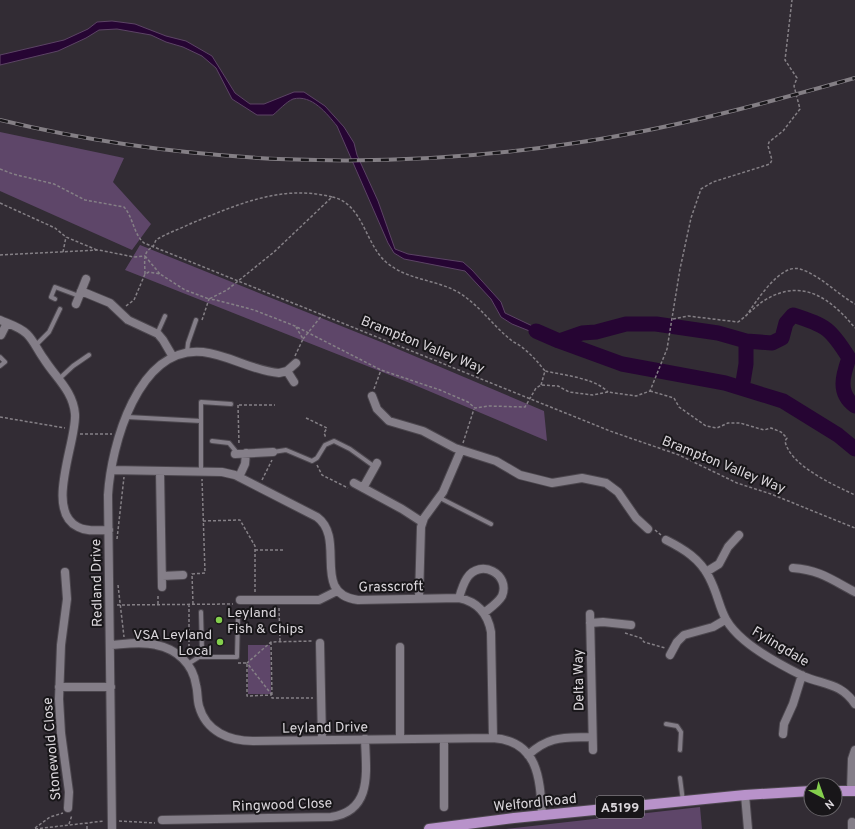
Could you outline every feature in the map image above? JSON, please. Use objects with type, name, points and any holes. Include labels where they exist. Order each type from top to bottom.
[{"type":"main road","name":"Welford Road","points":[[429,829],[542,815],[745,795],[803,791]]},
{"type":"street","points":[[86,279],[78,297],[110,302],[134,324],[157,334],[163,340],[173,357]]},
{"type":"street","points":[[1,336],[3,321],[27,333],[48,366],[59,379],[72,401],[75,416],[64,482],[66,514],[78,528],[108,530]]},
{"type":"street","name":"Redland Drive","points":[[112,825],[111,646],[108,530],[111,470],[120,434],[138,393],[152,372],[173,357],[187,352],[202,352],[216,354],[275,373],[288,371]]},
{"type":"street","points":[[294,382],[288,371],[296,363]]},
{"type":"street","points":[[372,396],[377,409],[389,421],[423,431],[461,450],[496,461],[520,475],[558,483],[582,478],[606,484],[618,492],[636,518],[648,529]]},
{"type":"street","points":[[419,598],[422,522],[440,498],[461,450]]},
{"type":"street","points":[[239,477],[245,464],[240,454],[273,452]]},
{"type":"street","points":[[363,488],[376,465]]},
{"type":"street","points":[[111,470],[222,472],[239,477],[317,517],[325,523],[330,536],[332,580],[337,591],[319,600],[240,600]]},
{"type":"street","points":[[160,472],[162,587]]},
{"type":"street","points":[[354,483],[402,509],[422,522]]},
{"type":"street","points":[[706,572],[719,564],[728,547],[739,535]]},
{"type":"street","name":"Fylingdale","points":[[666,540],[689,553],[706,572],[725,620],[750,645],[802,675],[837,687],[854,698]]},
{"type":"street","points":[[459,598],[464,582],[471,573],[481,568],[495,572],[501,579],[503,592],[499,600],[484,613],[490,625],[491,632],[493,738]]},
{"type":"street","points":[[793,568],[807,569],[825,575],[855,592]]},
{"type":"street","name":"Stonewold Close","points":[[65,572],[67,599],[61,645],[59,686],[61,733],[69,792],[68,808]]},
{"type":"street","points":[[162,576],[183,575]]},
{"type":"street","name":"Grasscroft","points":[[337,591],[346,597],[358,600],[459,598],[473,602],[484,613]]},
{"type":"street","name":"Delta Way","points":[[593,750],[590,618],[631,626]]},
{"type":"street","points":[[672,651],[684,635],[713,626],[725,620]]},
{"type":"street","points":[[320,643],[322,740]]},
{"type":"street","name":"Leyland Drive","points":[[111,646],[125,644],[157,645],[173,651],[191,662],[198,705],[204,717],[213,728],[225,737],[242,741],[493,738],[511,742],[528,755],[538,775],[542,815]]},
{"type":"street","points":[[400,647],[400,739]]},
{"type":"street","points":[[783,734],[784,724],[793,704],[802,675]]},
{"type":"street","name":"Stonewold Close","points":[[59,686],[111,687]]},
{"type":"street","points":[[528,755],[542,743],[554,739],[592,737]]},
{"type":"street","name":"Ringwood Close","points":[[162,820],[331,817],[342,815],[356,805],[365,790],[365,739]]},
{"type":"street","points":[[444,739],[444,807]]},
{"type":"street","points":[[853,791],[852,759],[855,750]]},
{"type":"street","points":[[745,795],[748,829]]},
{"type":"lane","points":[[55,300],[51,297],[55,287],[78,297]]},
{"type":"lane","points":[[36,346],[49,332],[60,309]]},
{"type":"lane","points":[[157,334],[164,316]]},
{"type":"lane","points":[[187,352],[188,343],[196,320]]},
{"type":"lane","points":[[59,379],[89,355]]},
{"type":"lane","points":[[0,357],[5,362],[0,366]]},
{"type":"lane","points":[[201,472],[201,402],[231,404]]},
{"type":"lane","points":[[127,417],[201,421]]},
{"type":"lane","points":[[212,441],[228,443],[240,454]]},
{"type":"lane","points":[[273,452],[286,450],[308,461],[315,461],[328,443],[338,442],[376,465]]},
{"type":"lane","points":[[440,498],[491,524]]},
{"type":"lane","points":[[191,662],[199,657],[202,651],[201,612]]},
{"type":"lane","points":[[199,657],[237,657],[238,615]]},
{"type":"lane","points":[[666,724],[677,726],[680,732],[680,750]]},
{"type":"lane","points":[[680,778],[683,801]]},
{"type":"path","points":[[650,391],[667,349],[680,269],[697,198],[701,189],[713,182],[770,164],[772,160],[768,146],[770,142],[782,131],[800,109],[794,86],[797,78],[785,60],[792,0]]},
{"type":"path","name":"Brampton Valley Way","points":[[0,169],[13,174],[54,184],[85,200],[124,207],[132,219],[141,240],[153,247],[323,314],[610,431],[679,454],[737,483],[771,494],[855,528]]},
{"type":"path","points":[[120,311],[134,300],[145,274],[145,256],[147,251],[153,247],[156,240],[170,232],[223,209],[256,198],[288,194],[332,197],[341,199],[356,214],[378,254],[386,262],[406,275],[456,291],[472,302],[511,341],[532,356],[545,371],[580,378],[605,389],[608,392]]},
{"type":"path","points":[[200,324],[209,299],[228,290],[236,281],[274,252],[332,197]]},
{"type":"path","points":[[0,203],[55,228],[66,237],[99,250],[134,257],[145,256]]},
{"type":"path","points":[[63,252],[66,237]]},
{"type":"path","points":[[0,255],[99,250]]},
{"type":"path","points":[[145,256],[160,274],[178,286],[209,299],[246,308],[295,326],[381,370],[440,390],[468,402],[475,408],[493,406],[521,408],[528,404],[536,388],[541,385],[558,386],[569,392],[593,395],[608,392],[636,396],[650,391],[674,398],[679,406],[706,426],[717,428],[728,423],[740,423],[764,430],[771,428],[781,432],[787,438],[785,441],[788,451],[798,461],[813,473],[855,495]]},
{"type":"path","points":[[745,317],[769,286],[782,273],[791,269],[799,268],[855,304]]},
{"type":"path","points":[[145,274],[149,272],[160,274]]},
{"type":"path","points":[[672,320],[688,316],[738,322],[764,300],[796,290],[820,296],[835,307],[855,328]]},
{"type":"path","points":[[296,363],[294,359],[303,339],[310,333],[323,314]]},
{"type":"path","points":[[295,326],[303,339]]},
{"type":"path","points":[[372,396],[381,370]]},
{"type":"path","points":[[541,385],[545,371]]},
{"type":"path","points":[[231,404],[275,405]]},
{"type":"path","points":[[238,405],[239,441]]},
{"type":"path","points":[[461,450],[475,408]]},
{"type":"path","points":[[0,417],[72,432],[120,434]]},
{"type":"path","points":[[306,418],[327,428],[324,433],[328,443]]},
{"type":"path","points":[[259,487],[274,457],[273,452]]},
{"type":"path","points":[[315,461],[322,474],[347,489],[354,483]]},
{"type":"path","points":[[117,540],[124,471]]},
{"type":"path","points":[[193,604],[192,574],[205,573],[201,472]]},
{"type":"path","points":[[203,521],[240,520],[255,546],[255,600]]},
{"type":"path","points":[[648,529],[654,528],[666,540]]},
{"type":"path","points":[[255,550],[285,550]]},
{"type":"path","points":[[118,583],[125,644]]},
{"type":"path","points":[[158,604],[158,594],[162,587]]},
{"type":"path","points":[[110,605],[234,604],[240,600]]},
{"type":"path","points":[[279,600],[280,641]]},
{"type":"path","points":[[188,604],[189,655],[191,662]]},
{"type":"path","points":[[611,623],[627,634],[641,638],[644,642],[672,651]]},
{"type":"path","points":[[232,663],[247,663],[271,642],[304,640]]},
{"type":"path","points":[[271,642],[272,696]]},
{"type":"path","points":[[247,663],[247,696],[272,696],[272,698],[321,697]]},
{"type":"path","points":[[247,663],[272,696]]},
{"type":"path","points":[[35,828],[44,820],[64,813],[68,808]]},
{"type":"path","points":[[35,828],[87,822],[112,825],[158,824],[162,820]]},
{"type":"path","points":[[87,822],[87,829]]},
{"type":"shaded area","points":[[112,21],[135,24],[166,36],[186,41],[212,56],[235,93],[250,104],[264,104],[294,92],[304,92],[325,106],[344,127],[354,143],[357,155],[378,201],[395,249],[408,254],[463,262],[501,302],[505,313],[545,332],[562,337],[552,340],[512,324],[501,317],[491,299],[465,271],[404,259],[394,253],[388,243],[337,126],[324,111],[313,102],[300,98],[293,99],[273,115],[257,115],[232,99],[216,68],[202,56],[151,35],[117,29],[99,30],[58,51],[0,65],[0,55],[64,40],[88,29],[97,22]]},
{"type":"shaded area","points":[[0,132],[124,158],[113,182],[151,224],[132,250],[0,191]]},
{"type":"shaded area","points":[[140,245],[386,344],[544,411],[547,441],[405,381],[125,270]]},
{"type":"shaded area","points":[[248,645],[270,645],[271,694],[248,694]]},
{"type":"shaded area","points":[[700,807],[702,829],[506,829]]},
{"type":"waterway","points":[[746,341],[772,343],[782,338],[786,323],[793,315],[827,329],[837,340],[849,358],[843,384],[849,401],[855,406]]},
{"type":"waterway","points":[[559,341],[582,333],[596,332],[626,324],[656,324],[718,333],[746,341],[746,364],[742,388]]},
{"type":"waterway","points":[[536,331],[622,364],[725,383],[783,401],[838,435],[855,449]]},
{"type":"railway","points":[[0,120],[71,135],[142,147],[214,155],[287,159],[359,160],[432,158],[504,152],[575,143],[646,131],[751,106],[855,78]]},
{"type":"place","name":"Leyland Fish & Chips","points":[[219,620]]},
{"type":"place","name":"VSA Leyland Local","points":[[220,642]]}]
